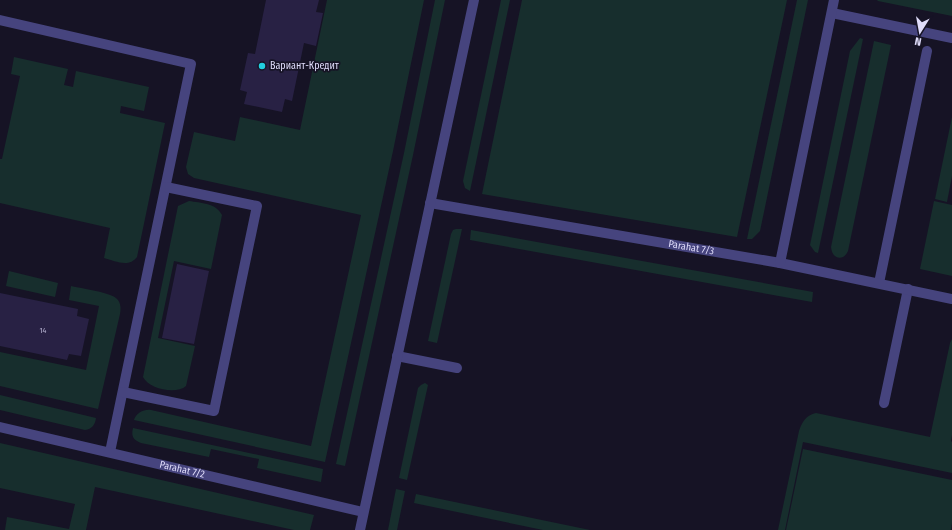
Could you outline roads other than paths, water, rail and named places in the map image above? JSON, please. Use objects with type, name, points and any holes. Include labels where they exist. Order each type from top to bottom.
[{"type":"street","points":[[360,530],[474,0]]},
{"type":"street","points":[[780,263],[834,0]]},
{"type":"street","points":[[832,13],[952,38]]},
{"type":"street","points":[[0,20],[191,64],[110,452]]},
{"type":"street","points":[[879,283],[927,51]]},
{"type":"street","points":[[123,392],[214,411],[257,206],[166,187]]},
{"type":"street","name":"Parahat 7/3","points":[[430,203],[780,263],[952,299]]},
{"type":"street","points":[[884,402],[908,289]]},
{"type":"street","points":[[397,356],[457,368]]},
{"type":"street","name":"Parahat 7/2","points":[[0,427],[363,512]]},
{"type":"place","name":"Вариант-Кредит","points":[[262,66]]}]
